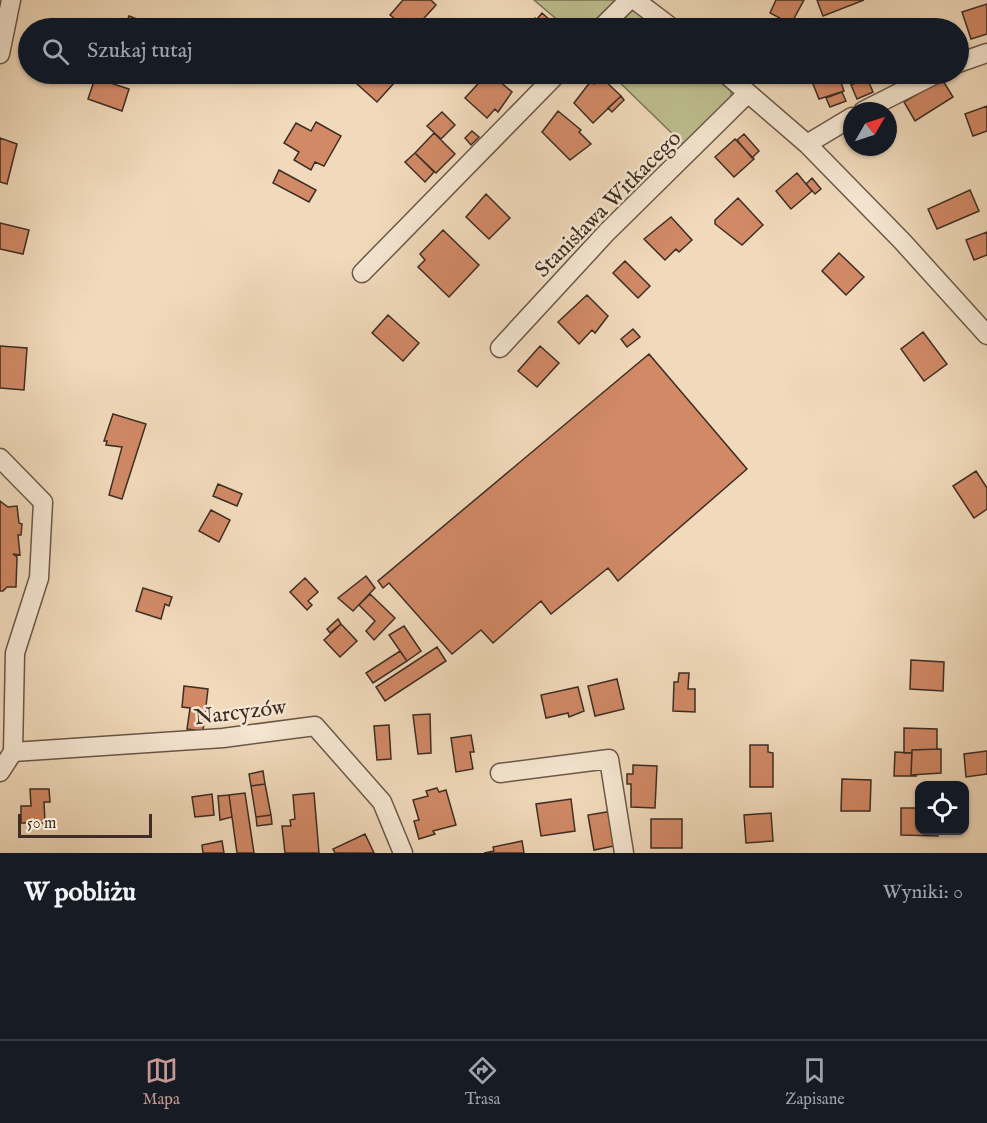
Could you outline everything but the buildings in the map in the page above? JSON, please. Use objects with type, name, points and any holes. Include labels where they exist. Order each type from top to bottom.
[{"type":"street","points":[[0,54],[11,0]]},
{"type":"street","points":[[611,18],[629,0]]},
{"type":"street","points":[[645,3],[661,18]]},
{"type":"street","points":[[969,59],[987,53]]},
{"type":"street","points":[[362,273],[547,84]]},
{"type":"street","points":[[738,84],[807,144],[902,241],[987,335]]},
{"type":"street","points":[[881,102],[916,84]]},
{"type":"street","name":"Stanisława Witkacego","points":[[500,348],[607,232],[748,93]]},
{"type":"street","points":[[807,144],[843,122]]},
{"type":"street","points":[[0,458],[43,502],[39,578],[15,653],[14,752],[0,772]]},
{"type":"street","name":"Narcyzów","points":[[14,752],[212,739],[315,726],[382,802],[404,853]]},
{"type":"street","points":[[500,773],[609,759],[624,853]]},
{"type":"green space","points":[[534,0],[618,0],[601,18],[555,18]]},
{"type":"green space","points":[[632,10],[644,18],[623,18]]},
{"type":"green space","points":[[621,84],[723,84],[731,91],[731,98],[688,149]]}]
